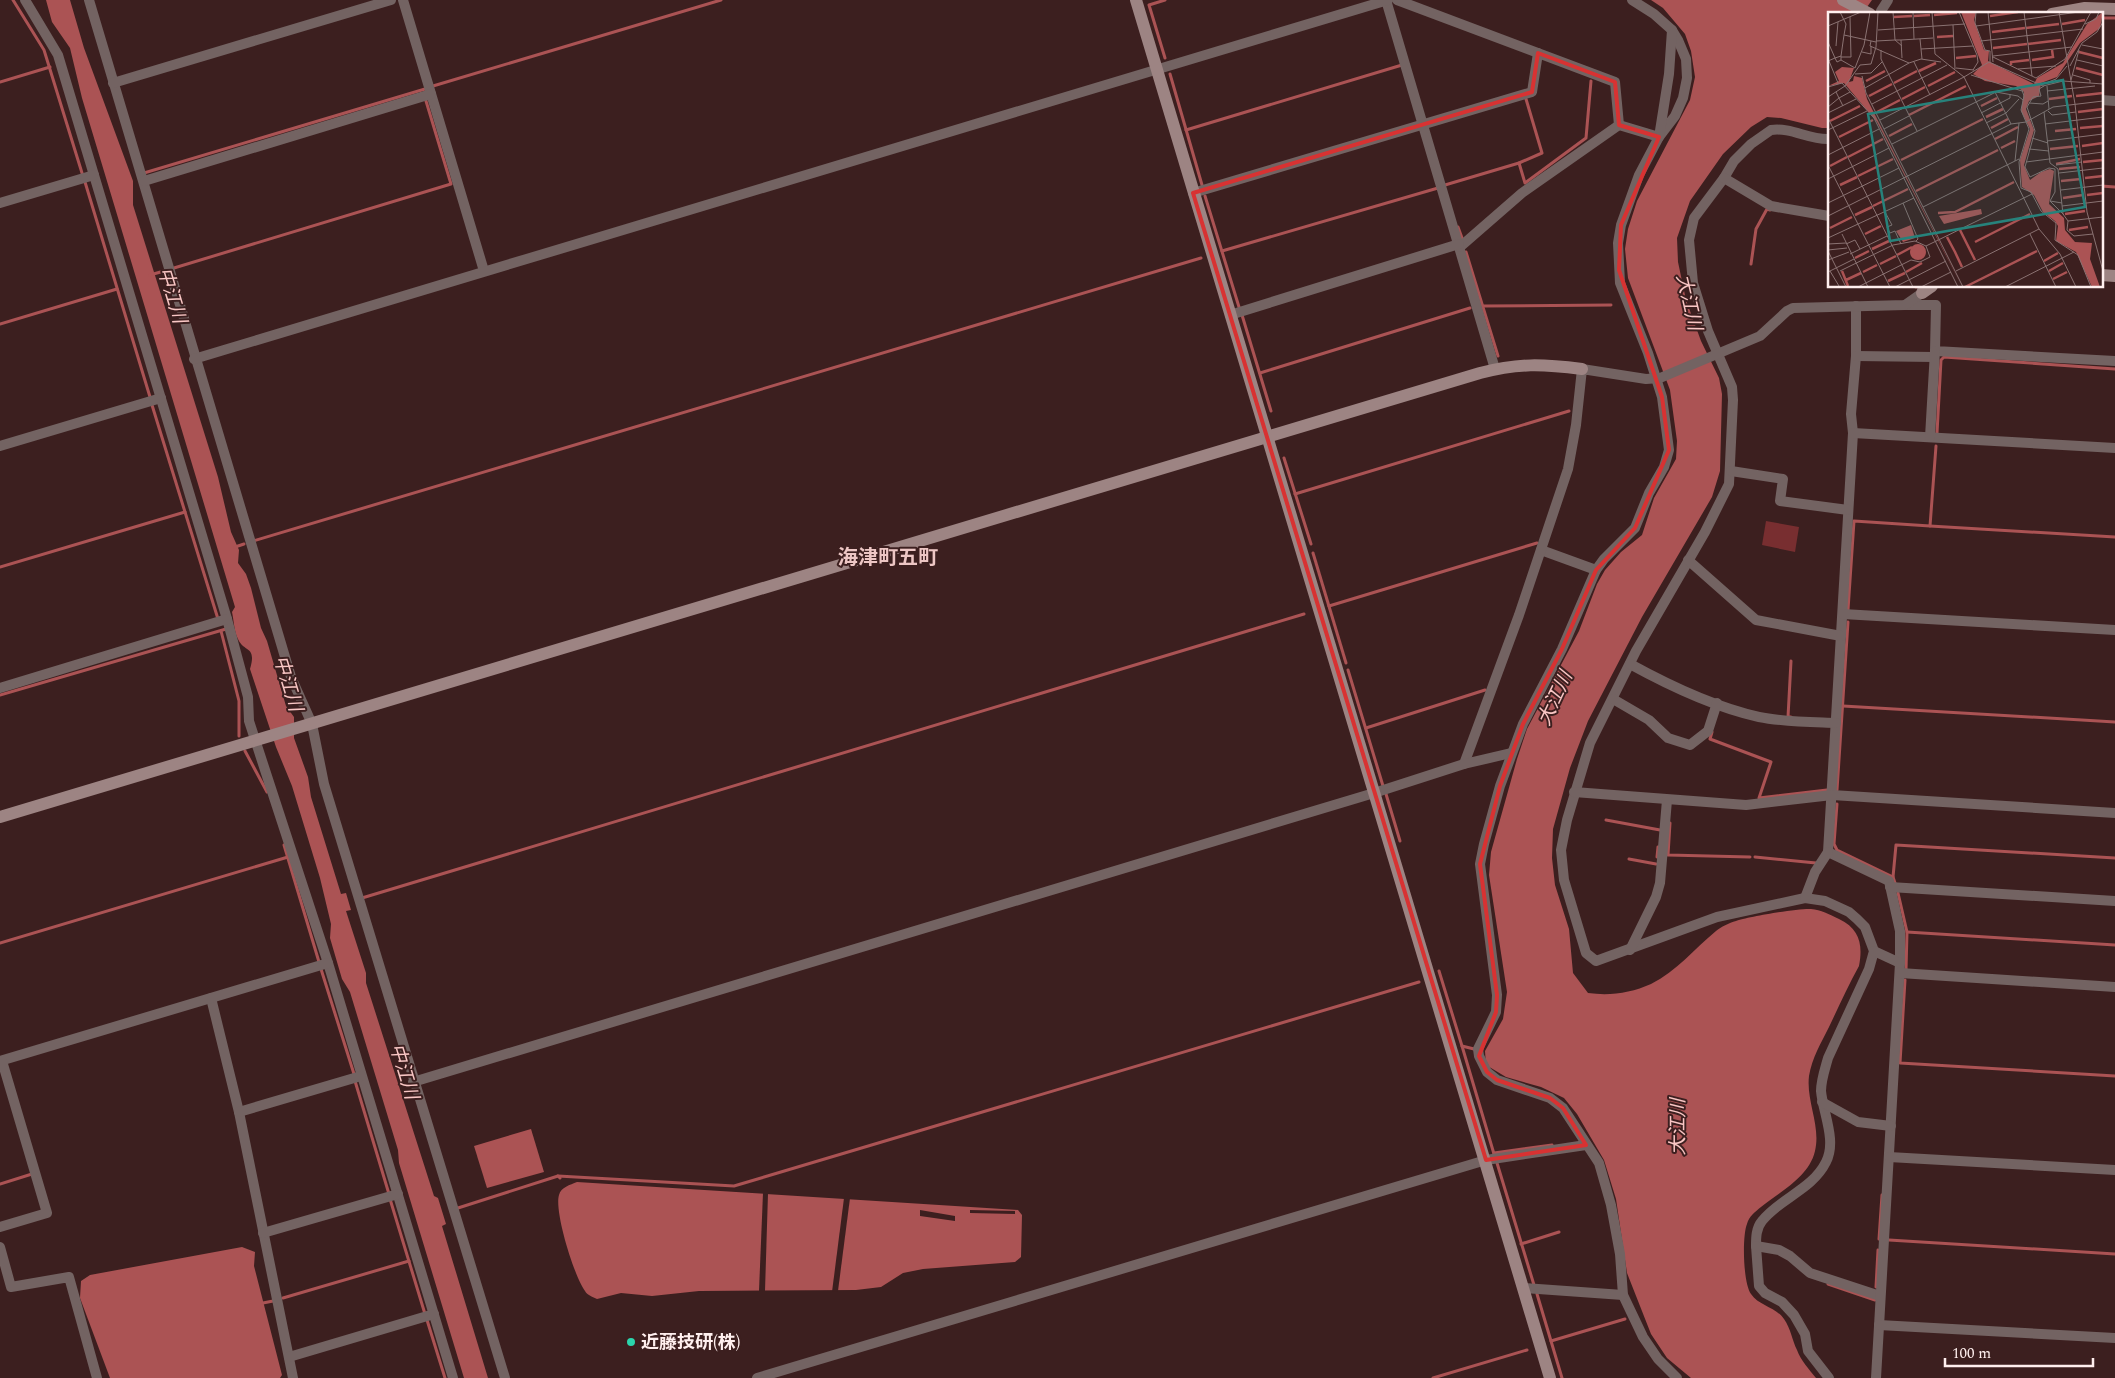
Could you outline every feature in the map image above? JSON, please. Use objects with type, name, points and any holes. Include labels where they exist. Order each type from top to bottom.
[{"type":"street","points":[[25,0],[58,55],[227,619],[248,697],[249,721],[328,963],[453,1378]]},
{"type":"street","points":[[89,0],[144,181],[194,359],[291,677],[308,725],[324,784],[505,1378]]},
{"type":"street","points":[[113,83],[391,0]]},
{"type":"street","points":[[403,0],[484,271]]},
{"type":"street","points":[[1136,0],[1550,1378]]},
{"type":"street","points":[[194,359],[1387,0],[1495,369]]},
{"type":"street","points":[[1397,0],[1615,82],[1619,125]]},
{"type":"street","points":[[1632,0],[1654,14],[1672,30],[1686,59],[1687,78],[1683,98],[1675,116],[1659,137],[1639,175],[1621,224],[1618,243],[1620,284],[1659,379],[1669,450],[1664,467],[1649,493],[1635,528],[1604,559],[1596,570],[1562,649],[1523,724],[1511,753],[1484,844],[1480,864],[1497,996],[1496,1012],[1478,1049],[1479,1056],[1487,1072],[1497,1080],[1550,1098],[1563,1108],[1599,1163],[1611,1206],[1620,1254],[1623,1295],[1643,1337],[1658,1359],[1677,1378]]},
{"type":"street","points":[[1843,0],[1875,12],[1888,0]]},
{"type":"street","points":[[2063,12],[2085,8],[2115,9]]},
{"type":"street","points":[[1659,137],[1670,74],[1672,30]]},
{"type":"street","points":[[1193,194],[1532,92],[1538,53]]},
{"type":"street","points":[[144,181],[431,94]]},
{"type":"street","points":[[2102,100],[2115,101]]},
{"type":"street","points":[[1619,125],[1659,137]]},
{"type":"street","points":[[1230,315],[1460,246],[1522,192],[1619,125]]},
{"type":"street","points":[[1828,139],[1796,132],[1771,130],[1751,144],[1734,161],[1724,178],[1694,218],[1689,240],[1693,284],[1716,354],[1732,387],[1731,471],[1729,484],[1630,664],[1590,744],[1574,792],[1561,850],[1564,880],[1586,953],[1596,961],[1717,917],[1805,898],[1824,901],[1857,919],[1865,927],[1874,951],[1869,969],[1828,1058],[1821,1089],[1830,1139],[1827,1161],[1806,1187],[1761,1221],[1756,1233],[1759,1286],[1765,1293],[1782,1302],[1794,1315],[1805,1334],[1808,1351],[1829,1378]]},
{"type":"street","points":[[0,203],[94,175]]},
{"type":"street","points":[[1724,178],[1771,206],[1828,216]]},
{"type":"street","points":[[2102,275],[2115,276]]},
{"type":"street","points":[[1905,304],[1925,288]]},
{"type":"street","points":[[0,817],[1266,436],[1495,369],[1519,364],[1549,365],[1659,379],[1760,336],[1787,311],[1794,308],[1905,304],[1936,305],[1930,437]]},
{"type":"street","points":[[1805,898],[1815,872],[1828,852],[1854,433],[1851,414],[1856,356],[1856,306]]},
{"type":"street","points":[[1856,356],[1935,354],[2115,361]]},
{"type":"street","points":[[1464,764],[1568,469],[1576,425],[1582,369]]},
{"type":"street","points":[[0,446],[161,398]]},
{"type":"street","points":[[1854,433],[2115,448]]},
{"type":"street","points":[[1731,471],[1783,479],[1780,501],[1848,510]]},
{"type":"street","points":[[1541,550],[1596,570]]},
{"type":"street","points":[[1688,560],[1756,620],[1842,636]]},
{"type":"street","points":[[1843,614],[2115,630]]},
{"type":"street","points":[[0,688],[227,619]]},
{"type":"street","points":[[1630,664],[1662,682],[1757,716],[1776,720],[1836,723]]},
{"type":"street","points":[[1613,699],[1649,720],[1668,738],[1690,745],[1708,731],[1717,703]]},
{"type":"street","points":[[414,1082],[1374,793],[1464,764],[1511,753]]},
{"type":"street","points":[[1574,792],[1746,806],[1832,795],[2115,813]]},
{"type":"street","points":[[1630,950],[1656,897],[1660,883],[1667,800]]},
{"type":"street","points":[[1828,852],[1889,881],[1900,931],[1900,968],[1876,1378]]},
{"type":"street","points":[[1890,887],[2115,900]]},
{"type":"street","points":[[1874,951],[1900,968],[2115,986]]},
{"type":"street","points":[[0,1227],[47,1213],[1,1061],[328,963]]},
{"type":"street","points":[[211,998],[239,1112],[293,1378]]},
{"type":"street","points":[[239,1112],[361,1076]]},
{"type":"street","points":[[1822,1102],[1858,1122],[1891,1126]]},
{"type":"street","points":[[757,1378],[1486,1160],[1586,1145]]},
{"type":"street","points":[[1889,1157],[2115,1170]]},
{"type":"street","points":[[263,1233],[398,1194]]},
{"type":"street","points":[[1756,1246],[1779,1250],[1790,1256],[1810,1273],[1880,1296]]},
{"type":"street","points":[[0,1247],[3,1271],[12,1287],[70,1277],[97,1378]]},
{"type":"street","points":[[1524,1288],[1623,1295]]},
{"type":"street","points":[[289,1357],[434,1314]]},
{"type":"street","points":[[1879,1325],[2115,1338]]},
{"type":"highlighted area","points":[[1538,53],[1615,82],[1619,125],[1659,137],[1621,225],[1619,270],[1662,397],[1669,450],[1635,528],[1596,570],[1562,649],[1523,724],[1500,786],[1480,864],[1497,995],[1496,1012],[1479,1056],[1487,1072],[1497,1080],[1550,1098],[1563,1108],[1586,1145],[1486,1160],[1193,193],[1532,92]]},
{"type":"shaded area","points":[[1766,521],[1799,527],[1795,552],[1762,545]]},
{"type":"water","points":[[46,0],[70,0],[84,48],[133,181],[133,205],[218,477],[231,532],[239,550],[238,563],[246,574],[251,588],[261,628],[267,641],[286,706],[294,717],[294,738],[308,777],[311,797],[341,894],[346,893],[351,910],[346,911],[366,973],[366,983],[434,1196],[438,1198],[446,1224],[442,1226],[488,1378],[464,1378],[350,992],[342,979],[330,938],[331,924],[320,878],[292,786],[276,747],[250,669],[251,653],[243,646],[236,633],[232,612],[235,607],[82,98],[70,48],[52,22]]},
{"type":"water","name":"大江川","points":[[1651,0],[1872,0],[1863,12],[1828,12],[1828,128],[1781,118],[1767,117],[1751,127],[1723,154],[1690,201],[1677,238],[1678,262],[1686,300],[1701,341],[1719,378],[1722,394],[1720,471],[1712,497],[1642,617],[1588,721],[1570,768],[1553,829],[1552,858],[1555,885],[1569,929],[1573,973],[1588,993],[1620,993],[1636,990],[1651,984],[1677,966],[1718,930],[1742,919],[1796,910],[1815,910],[1822,911],[1846,923],[1856,933],[1861,951],[1859,966],[1817,1051],[1809,1076],[1816,1132],[1815,1151],[1812,1160],[1801,1176],[1754,1212],[1748,1221],[1744,1238],[1746,1280],[1751,1294],[1758,1301],[1781,1315],[1801,1358],[1816,1378],[1691,1378],[1667,1358],[1651,1334],[1627,1273],[1616,1199],[1604,1160],[1577,1114],[1564,1098],[1541,1087],[1506,1077],[1486,1065],[1485,1051],[1503,1019],[1507,992],[1489,875],[1491,852],[1517,759],[1527,729],[1579,631],[1597,584],[1605,570],[1621,552],[1642,535],[1654,498],[1676,459],[1677,441],[1670,390],[1628,278],[1625,249],[1628,229],[1637,201],[1690,100],[1695,77],[1691,51],[1685,34],[1663,8]]},
{"type":"water","points":[[531,1129],[544,1172],[487,1188],[474,1146]]},
{"type":"water","points":[[577,1182],[1018,1210],[1022,1215],[1021,1257],[1015,1262],[923,1269],[903,1273],[881,1287],[856,1290],[699,1291],[652,1296],[621,1293],[597,1299],[587,1294],[576,1272],[559,1215],[558,1203],[560,1192]]},
{"type":"water","points":[[242,1247],[255,1252],[254,1266],[282,1375],[280,1378],[110,1378],[80,1298],[81,1281],[90,1275]]},
{"type":"pier","points":[[763,1193],[768,1193],[765,1291],[759,1291]]},
{"type":"pier","points":[[844,1198],[850,1198],[838,1291],[832,1292]]},
{"type":"pier","points":[[920,1210],[955,1216],[955,1221],[920,1216]]},
{"type":"pier","points":[[970,1210],[1015,1211],[1015,1214],[970,1213]]},
{"type":"waterway","points":[[13,0],[44,50],[82,173]]},
{"type":"waterway","points":[[433,86],[721,0]]},
{"type":"waterway","points":[[1165,0],[1149,5],[1165,58]]},
{"type":"waterway","points":[[2102,18],[2115,18]]},
{"type":"waterway","points":[[1186,130],[1402,65]]},
{"type":"waterway","points":[[0,82],[50,67]]},
{"type":"waterway","points":[[1170,74],[1202,185]]},
{"type":"waterway","points":[[1519,163],[1525,183],[1586,138],[1591,81]]},
{"type":"waterway","points":[[144,173],[425,89]]},
{"type":"waterway","points":[[1445,185],[1519,163],[1542,153],[1526,99]]},
{"type":"waterway","name":"中江川","points":[[174,268],[451,184],[426,101]]},
{"type":"waterway","points":[[85,182],[150,397]]},
{"type":"waterway","points":[[2102,186],[2115,187]]},
{"type":"waterway","points":[[1222,251],[1438,188]]},
{"type":"waterway","points":[[1205,196],[1239,307]]},
{"type":"waterway","points":[[1751,264],[1756,229],[1767,209],[1770,210]]},
{"type":"waterway","points":[[1458,227],[1462,238]]},
{"type":"waterway","points":[[1466,252],[1498,356]]},
{"type":"waterway","points":[[253,541],[1201,258]]},
{"type":"waterway","name":"中江川","points":[[150,275],[164,271]]},
{"type":"waterway","points":[[0,324],[117,289]]},
{"type":"waterway","points":[[1483,306],[1611,305]]},
{"type":"waterway","points":[[1260,373],[1470,308]]},
{"type":"waterway","points":[[1242,315],[1271,411]]},
{"type":"waterway","points":[[1937,433],[1941,360],[1944,357],[2115,369]]},
{"type":"waterway","points":[[152,405],[218,619]]},
{"type":"waterway","points":[[1295,494],[1569,411]]},
{"type":"waterway","points":[[1848,610],[1854,521],[1930,526],[1936,446]]},
{"type":"waterway","points":[[1284,458],[1311,544]]},
{"type":"waterway","points":[[0,567],[185,512]]},
{"type":"waterway","points":[[1930,526],[2115,537]]},
{"type":"waterway","points":[[1329,606],[1537,543]]},
{"type":"waterway","points":[[235,547],[244,544]]},
{"type":"waterway","points":[[1313,553],[1346,663]]},
{"type":"waterway","points":[[362,898],[1304,614]]},
{"type":"waterway","points":[[1837,790],[1848,622]]},
{"type":"waterway","points":[[0,695],[226,629]]},
{"type":"waterway","points":[[221,631],[239,701],[239,736]]},
{"type":"waterway","points":[[1791,661],[1788,717],[1791,717]]},
{"type":"waterway","points":[[1348,670],[1383,786]]},
{"type":"waterway","points":[[1366,728],[1485,690]]},
{"type":"waterway","points":[[1843,706],[2115,722]]},
{"type":"waterway","points":[[1712,732],[1710,739],[1771,762],[1759,798],[1827,790]]},
{"type":"waterway","points":[[245,751],[267,792]]},
{"type":"waterway","points":[[1386,794],[1400,841]]},
{"type":"waterway","points":[[1837,804],[1834,844],[1837,850],[1893,877],[1895,883]]},
{"type":"waterway","points":[[1606,820],[1660,830]]},
{"type":"waterway","points":[[1670,823],[1668,855],[1750,857]]},
{"type":"waterway","points":[[284,845],[319,962]]},
{"type":"waterway","points":[[1893,877],[1896,845],[2115,858]]},
{"type":"waterway","points":[[1657,857],[1658,847]]},
{"type":"waterway","points":[[0,943],[288,857]]},
{"type":"waterway","points":[[1755,857],[1816,863]]},
{"type":"waterway","points":[[1629,859],[1656,864]]},
{"type":"waterway","points":[[1898,893],[1907,932],[1906,970]]},
{"type":"waterway","points":[[1907,932],[2115,945]]},
{"type":"waterway","points":[[321,969],[354,1074]]},
{"type":"waterway","points":[[1439,971],[1462,1046],[1474,1049]]},
{"type":"waterway","points":[[1905,980],[1900,1063],[2115,1076]]},
{"type":"waterway","points":[[558,1176],[734,1186],[1419,982]]},
{"type":"waterway","points":[[1462,1046],[1494,1154]]},
{"type":"waterway","points":[[355,1081],[389,1194]]},
{"type":"waterway","points":[[1494,1153],[1552,1145]]},
{"type":"waterway","points":[[1497,1163],[1534,1285]]},
{"type":"waterway","points":[[0,1184],[32,1174]]},
{"type":"waterway","points":[[458,1208],[558,1176],[560,1178]]},
{"type":"waterway","points":[[1879,1239],[1882,1195]]},
{"type":"waterway","points":[[390,1199],[425,1314]]},
{"type":"waterway","points":[[1521,1244],[1559,1232]]},
{"type":"waterway","points":[[1889,1240],[2115,1254]]},
{"type":"waterway","points":[[1876,1287],[1878,1250]]},
{"type":"waterway","points":[[283,1298],[409,1261]]},
{"type":"waterway","points":[[1828,1284],[1875,1300]]},
{"type":"waterway","points":[[1537,1294],[1562,1378]]},
{"type":"waterway","points":[[263,1303],[273,1301]]},
{"type":"waterway","points":[[1551,1341],[1625,1319]]},
{"type":"waterway","points":[[427,1320],[445,1378]]},
{"type":"waterway","points":[[1433,1378],[1527,1350]]},
{"type":"place","name":"近藤技研(株)","points":[[631,1342]]},
{"type":"district","name":"海津町五町","points":[[888,557]]}]
